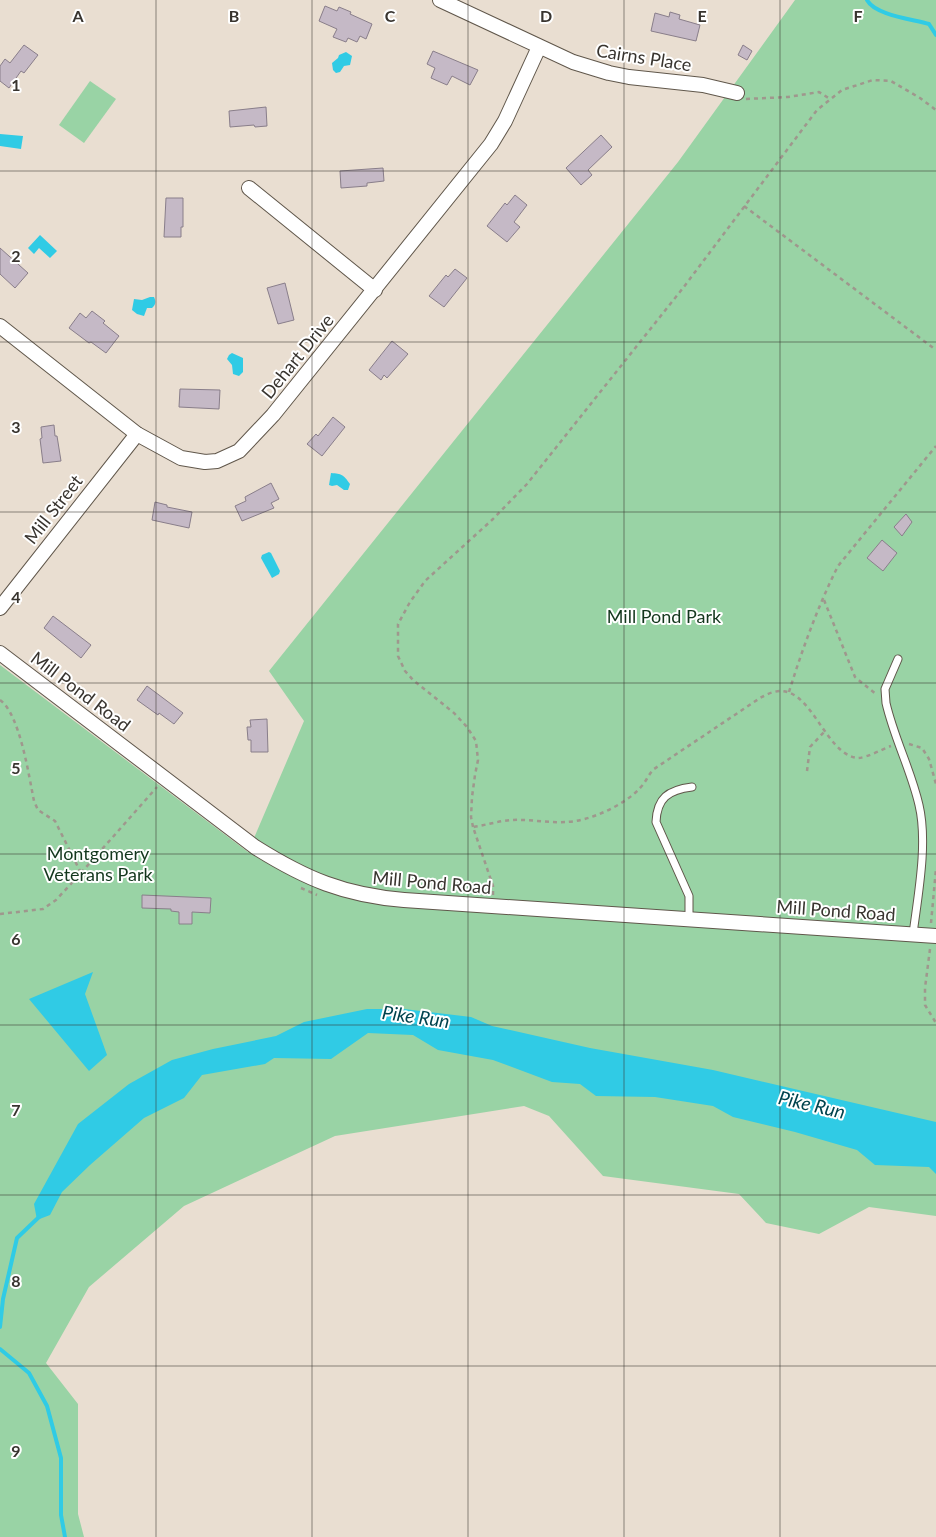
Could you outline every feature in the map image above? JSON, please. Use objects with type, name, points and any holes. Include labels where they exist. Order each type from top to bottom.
[{"type":"street","name":"Cairns Place","points":[[440,0],[539,47],[574,62],[609,73],[703,85],[736,93]]},
{"type":"street","name":"Dehart Drive","points":[[0,326],[137,434],[181,458],[205,462],[217,461],[239,451],[273,415],[491,144],[505,121],[539,47]]},
{"type":"street","points":[[249,188],[375,290]]},
{"type":"street","name":"Mill Street","points":[[0,608],[137,434]]},
{"type":"street","name":"Mill Pond Road","points":[[0,654],[255,847],[293,870],[350,892],[383,898],[932,936]]},
{"type":"lane","points":[[898,659],[885,689],[886,703],[915,787],[922,826],[922,848],[913,934]]},
{"type":"lane","points":[[689,919],[688,896],[656,822],[657,809],[668,794],[680,788],[692,787]]},
{"type":"path","points":[[492,899],[493,886],[471,817],[474,775],[478,760],[476,741],[467,727],[454,713],[413,680],[405,671],[398,656],[398,624],[410,602],[425,581],[498,514],[527,484],[683,288],[817,110],[842,90],[873,80],[891,81],[936,110]]},
{"type":"path","points":[[736,93],[745,99],[758,100],[819,92],[831,99]]},
{"type":"path","points":[[744,206],[936,350]]},
{"type":"path","points":[[789,692],[838,566],[936,446]]},
{"type":"path","points":[[824,599],[855,677],[886,703]]},
{"type":"path","points":[[473,827],[510,820],[571,822],[600,814],[625,800],[641,788],[648,775],[654,769],[760,698],[774,691],[789,692],[804,702],[825,731],[848,755],[860,758],[892,746],[908,744],[922,748],[929,759],[936,784]]},
{"type":"path","points":[[0,700],[5,704],[19,733],[34,801],[38,810],[55,821],[81,873]]},
{"type":"path","points":[[807,771],[810,747],[825,731]]},
{"type":"path","points":[[0,914],[43,909],[56,900],[155,788],[160,786]]},
{"type":"path","points":[[936,870],[932,936],[925,988],[925,1005],[936,1023]]},
{"type":"path","points":[[299,887],[306,892],[324,898]]},
{"type":"green space","points":[[795,0],[936,0],[936,1216],[869,1207],[819,1234],[766,1223],[739,1194],[603,1176],[549,1116],[524,1106],[335,1136],[184,1206],[89,1287],[46,1363],[78,1404],[78,1514],[84,1537],[0,1537],[0,665],[248,852],[304,721],[269,671],[678,162]]},
{"type":"green space","points":[[90,81],[116,99],[84,143],[59,125]]},
{"type":"water","points":[[346,52],[352,56],[350,65],[344,66],[340,72],[336,73],[333,70],[332,63],[339,55]]},
{"type":"water","points":[[0,134],[23,136],[21,149],[0,146]]},
{"type":"water","points":[[40,235],[57,251],[50,258],[39,248],[34,254],[28,248]]},
{"type":"water","points":[[154,297],[155,304],[152,308],[147,308],[144,316],[132,310],[134,299],[142,300]]},
{"type":"water","points":[[232,353],[243,358],[243,372],[239,376],[233,374],[232,365],[227,359]]},
{"type":"water","points":[[331,473],[344,476],[350,484],[348,490],[344,490],[337,485],[329,485]]},
{"type":"water","points":[[269,552],[280,571],[279,574],[272,578],[261,558],[262,555]]},
{"type":"water","points":[[93,972],[85,994],[107,1055],[89,1071],[29,999]]},
{"type":"water","points":[[367,1009],[404,1009],[471,1017],[492,1026],[590,1048],[713,1070],[936,1122],[936,1174],[929,1167],[875,1165],[857,1150],[733,1117],[713,1106],[655,1097],[596,1096],[580,1084],[552,1082],[493,1060],[438,1050],[413,1035],[368,1033],[331,1059],[274,1058],[265,1064],[202,1075],[184,1098],[144,1118],[90,1165],[62,1192],[50,1215],[37,1220],[34,1204],[78,1124],[129,1084],[172,1060],[276,1036],[304,1022]]},
{"type":"building","points":[[325,6],[337,11],[339,7],[372,24],[366,39],[360,36],[357,42],[348,38],[346,42],[333,37],[337,29],[319,21]]},
{"type":"building","points":[[670,12],[680,15],[679,19],[700,25],[696,41],[651,31],[655,13],[669,17]]},
{"type":"building","points":[[24,45],[38,55],[24,73],[21,71],[9,88],[0,81],[0,66],[5,59],[10,63]]},
{"type":"building","points":[[743,45],[752,51],[747,60],[738,55]]},
{"type":"building","points":[[433,51],[478,70],[470,85],[452,76],[447,85],[431,78],[435,68],[427,64]]},
{"type":"building","points":[[266,107],[267,126],[230,127],[229,111]]},
{"type":"building","points":[[601,135],[612,147],[588,170],[592,175],[581,185],[566,168]]},
{"type":"building","points":[[383,168],[384,181],[367,183],[367,186],[341,188],[340,171]]},
{"type":"building","points":[[515,195],[527,205],[514,222],[520,227],[507,242],[487,226],[505,203],[507,205]]},
{"type":"building","points":[[166,198],[183,198],[181,237],[164,237]]},
{"type":"building","points":[[0,248],[28,273],[15,288],[0,274]]},
{"type":"building","points":[[455,269],[467,278],[444,307],[429,296],[446,275],[448,277]]},
{"type":"building","points":[[285,283],[294,320],[278,324],[267,288]]},
{"type":"building","points":[[92,311],[119,336],[106,353],[69,328],[80,313],[86,318]]},
{"type":"building","points":[[392,341],[408,354],[387,378],[384,375],[381,380],[369,370]]},
{"type":"building","points":[[180,389],[220,390],[219,409],[179,407]]},
{"type":"building","points":[[333,417],[345,427],[322,456],[307,444],[316,434],[318,436]]},
{"type":"building","points":[[54,425],[61,461],[43,463],[40,439],[42,438],[41,427]]},
{"type":"building","points":[[271,483],[279,499],[271,503],[274,508],[242,521],[235,506],[246,501],[245,497]]},
{"type":"building","points":[[155,502],[167,505],[167,507],[192,512],[189,528],[152,520]]},
{"type":"building","points":[[906,514],[912,522],[902,536],[894,527]]},
{"type":"building","points":[[882,540],[897,553],[883,571],[867,558]]},
{"type":"building","points":[[53,616],[91,645],[81,658],[44,628]]},
{"type":"building","points":[[147,686],[183,713],[174,724],[137,700]]},
{"type":"building","points":[[267,719],[268,752],[251,752],[251,740],[248,740],[247,727],[251,727],[250,720]]},
{"type":"building","points":[[142,895],[211,898],[210,913],[192,912],[192,924],[179,924],[179,912],[171,911],[171,909],[142,908]]},
{"type":"waterway","points":[[867,0],[871,5],[886,13],[929,24],[936,35]]},
{"type":"waterway","name":"Pike Run","points":[[0,1327],[3,1299],[17,1238],[39,1217]]},
{"type":"waterway","points":[[0,1349],[29,1373],[47,1406],[61,1458],[61,1515],[65,1537]]},
{"type":"park label","name":"Mill Pond Park","points":[[664,616]]},
{"type":"park label","name":"Montgomery Veterans Park","points":[[98,863]]}]
